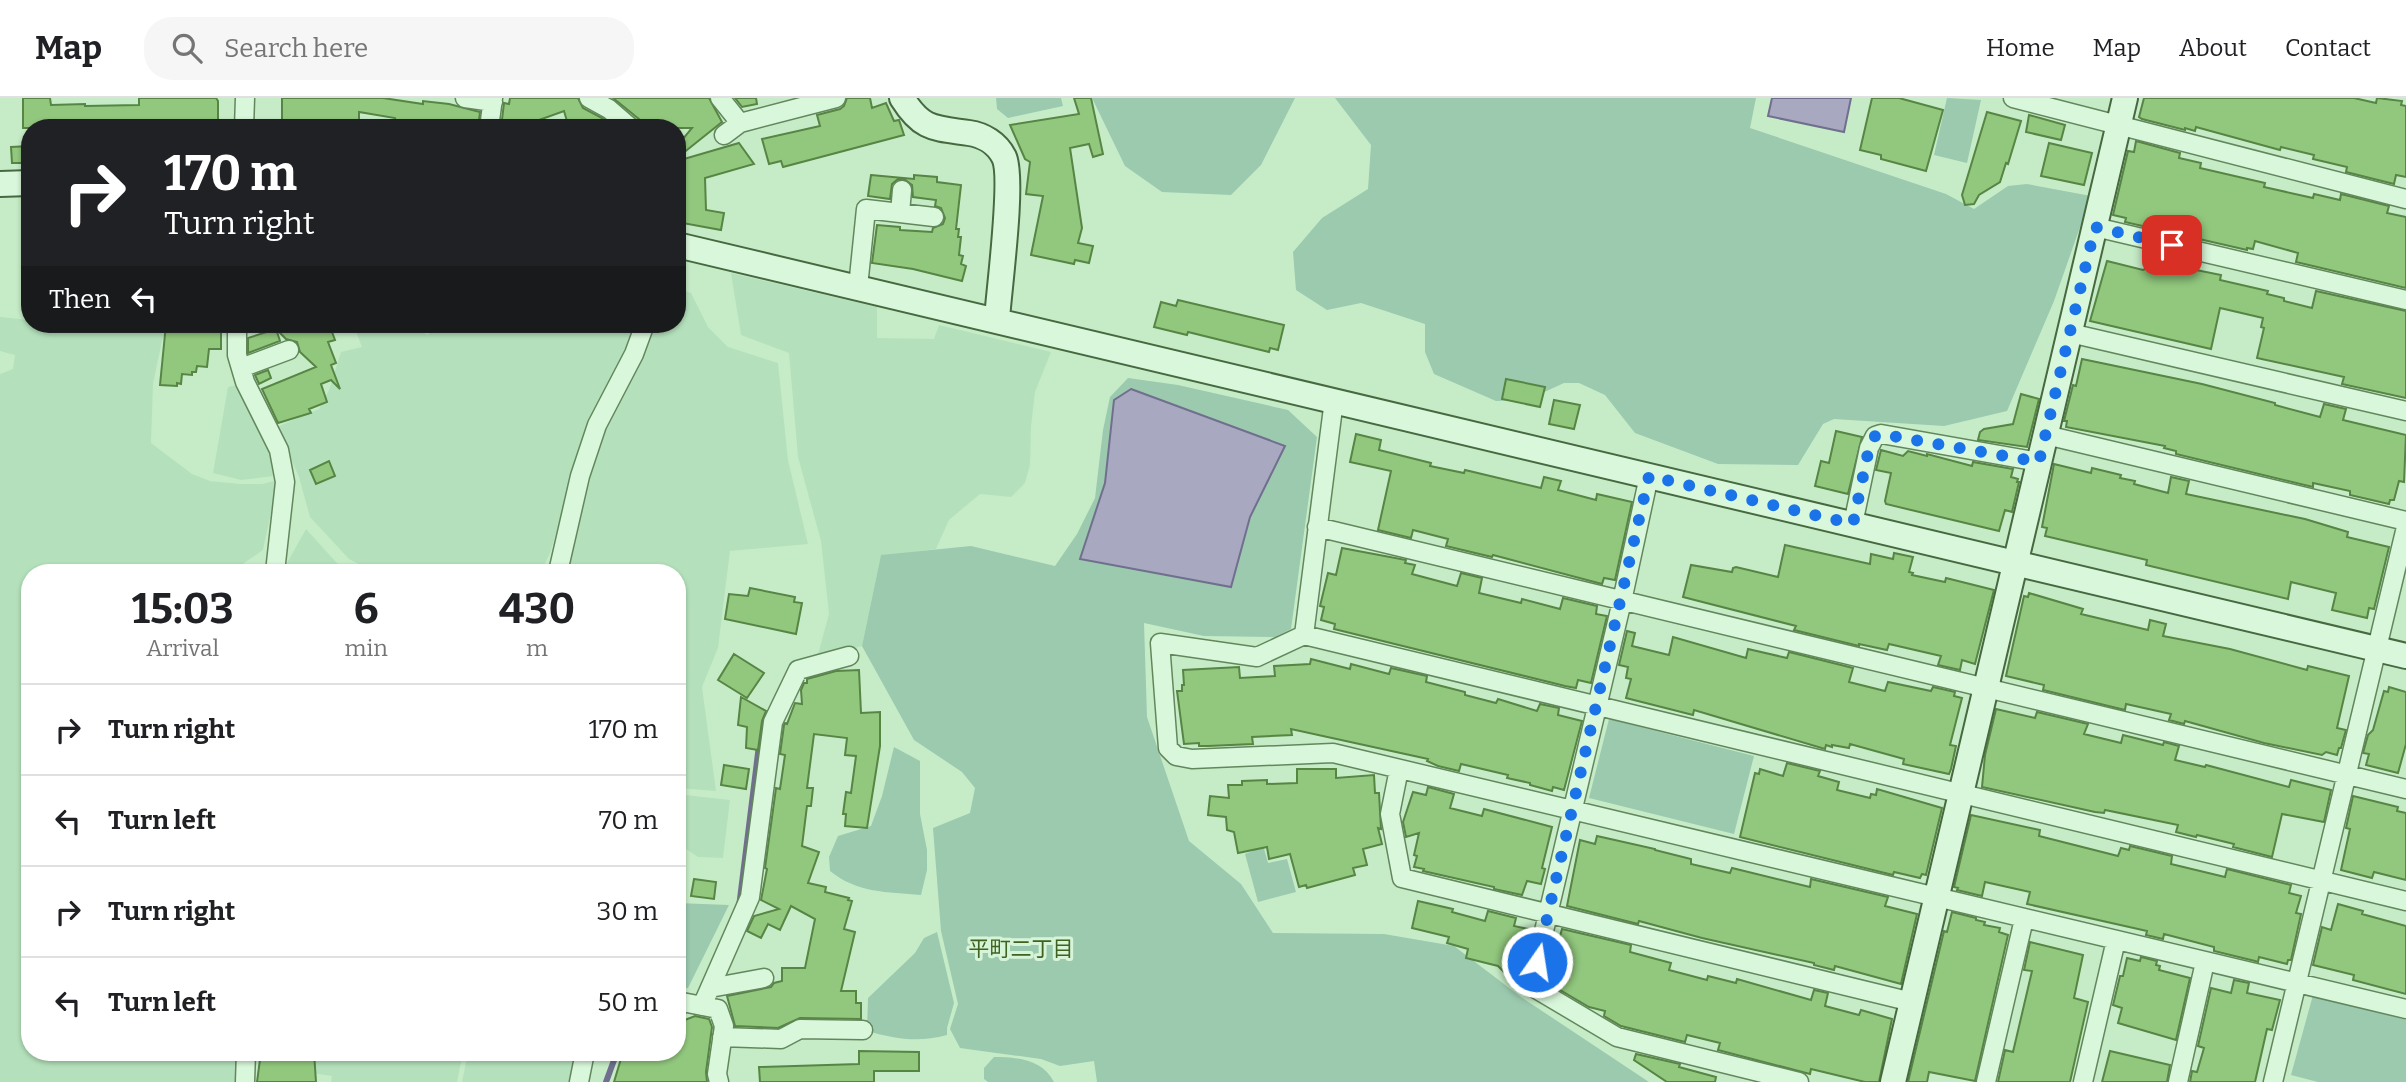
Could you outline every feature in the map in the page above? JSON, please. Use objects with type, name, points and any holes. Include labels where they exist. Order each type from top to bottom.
[{"type":"street","points":[[244,119],[245,98]]},
{"type":"street","points":[[465,98],[493,100],[490,119]]},
{"type":"street","points":[[589,98],[623,119]]},
{"type":"street","points":[[720,98],[740,123]]},
{"type":"street","points":[[724,135],[740,123],[836,98]]},
{"type":"street","points":[[902,98],[919,122],[941,130],[988,139],[1004,157],[1007,192],[996,319]]},
{"type":"street","points":[[2013,98],[2406,198]]},
{"type":"street","points":[[1893,1082],[2125,98]]},
{"type":"street","points":[[0,184],[21,183]]},
{"type":"street","points":[[900,213],[902,190]]},
{"type":"street","points":[[858,286],[866,209],[934,216]]},
{"type":"street","points":[[2095,227],[2406,300]]},
{"type":"street","points":[[686,247],[2406,656]]},
{"type":"street","points":[[2070,332],[2406,411]]},
{"type":"street","points":[[237,333],[237,355],[245,382],[279,450],[285,482],[276,564]]},
{"type":"street","points":[[560,564],[580,476],[597,425],[635,354],[642,333]]},
{"type":"street","points":[[241,368],[289,350]]},
{"type":"street","points":[[1304,635],[1334,400]]},
{"type":"street","points":[[1853,524],[1869,448],[1875,436],[1881,434],[2039,462]]},
{"type":"street","points":[[2046,435],[2406,521]]},
{"type":"street","points":[[1649,476],[1598,706],[1531,986],[1617,1037],[1799,1082]]},
{"type":"street","points":[[1317,527],[2406,789]]},
{"type":"street","points":[[2273,1082],[2406,527]]},
{"type":"street","points":[[2406,901],[1304,635],[1257,657],[1160,643],[1168,748],[1176,756],[1192,758],[1333,753],[2406,1009]]},
{"type":"street","points":[[691,1004],[709,988],[750,897],[773,722],[798,670],[849,656]]},
{"type":"street","points":[[1399,769],[1390,814],[1402,878],[1912,1002]]},
{"type":"street","points":[[1986,1082],[2024,919]]},
{"type":"street","points":[[2083,1082],[2116,940]]},
{"type":"street","points":[[2178,1082],[2206,962]]},
{"type":"street","points":[[709,988],[764,978]]},
{"type":"street","points":[[691,1004],[718,1009],[724,1026],[719,1082]]},
{"type":"street","points":[[722,1037],[781,1038],[800,1029],[863,1030]]},
{"type":"street","points":[[245,1082],[246,1061]]},
{"type":"street","points":[[579,1082],[583,1061]]},
{"type":"green space","points":[[996,98],[1061,98],[1063,106],[1008,118],[997,109]]},
{"type":"green space","points":[[1092,98],[1295,98],[1261,165],[1231,195],[1162,192],[1125,166]]},
{"type":"green space","points":[[1335,98],[1756,98],[1750,128],[1946,194],[1974,209],[2008,186],[2027,184],[2091,196],[2054,301],[2007,411],[1944,426],[1834,419],[1823,424],[1798,465],[1718,464],[1635,433],[1605,395],[1579,383],[1564,383],[1527,400],[1496,401],[1434,374],[1425,352],[1425,324],[1361,303],[1327,310],[1296,290],[1293,252],[1322,218],[1368,189],[1371,145]]},
{"type":"green space","points":[[1947,98],[1981,100],[1967,163],[1934,155]]},
{"type":"green space","points":[[731,273],[877,307],[877,338],[934,339],[939,325],[1051,352],[1035,392],[1030,465],[1025,483],[1011,497],[980,494],[949,520],[936,549],[881,556],[862,646],[817,658],[829,614],[821,541],[798,457],[789,353],[741,335]]},
{"type":"green space","points":[[686,291],[691,293],[708,327],[728,347],[778,363],[788,460],[808,544],[730,551],[718,648],[702,687],[716,791],[686,789],[686,564],[568,564],[595,451],[649,333],[686,333]]},
{"type":"green space","points":[[0,317],[21,319],[21,333],[165,333],[153,384],[151,443],[192,474],[210,481],[262,484],[278,480],[263,550],[243,564],[21,564],[21,1061],[237,1061],[236,1082],[0,1082],[0,374],[13,369],[15,355],[0,351]]},
{"type":"green space","points":[[357,333],[634,333],[581,452],[545,564],[359,564],[349,559],[310,517],[299,477],[277,427],[319,409],[329,390],[341,352],[362,347]]},
{"type":"green space","points":[[1128,378],[1178,385],[1288,410],[1317,437],[1291,629],[1275,637],[1204,636],[1144,623],[1147,717],[1189,841],[1241,884],[1273,933],[1384,934],[1454,946],[1521,997],[1649,1082],[1097,1082],[1094,1061],[1060,1066],[1041,1059],[960,1048],[950,1029],[958,1004],[941,931],[933,828],[970,813],[975,788],[962,772],[914,740],[862,646],[881,555],[971,546],[1055,566],[1077,534],[1095,498],[1110,397]]},
{"type":"green space","points":[[237,385],[270,449],[273,476],[241,480],[213,473],[228,387]]},
{"type":"green space","points":[[306,529],[338,564],[286,564]]},
{"type":"green space","points":[[1609,719],[1754,756],[1734,834],[1589,798]]},
{"type":"green space","points":[[894,747],[920,761],[920,814],[927,850],[927,870],[921,895],[862,887],[851,884],[830,871],[829,857],[838,836],[871,826],[882,796]]},
{"type":"green space","points":[[686,795],[730,800],[723,858],[698,857],[686,849]]},
{"type":"green space","points":[[1260,834],[1268,863],[1287,859],[1296,892],[1258,902],[1245,854],[1253,851],[1250,836]]},
{"type":"green space","points":[[686,903],[729,905],[688,988]]},
{"type":"green space","points":[[937,932],[954,1003],[947,1035],[907,1039],[867,1031],[868,998],[915,953],[924,938]]},
{"type":"green space","points":[[2313,995],[2406,1020],[2406,1082],[2318,1082],[2291,1075]]},
{"type":"green space","points":[[994,1057],[1021,1059],[1037,1064],[1054,1082],[988,1082],[984,1079],[984,1068]]},
{"type":"green space","points":[[313,1061],[461,1061],[457,1082],[331,1082],[332,1076],[312,1073]]},
{"type":"green space","points":[[466,1061],[578,1061],[572,1082],[462,1082]]},
{"type":"water","points":[[1772,98],[1851,98],[1844,132],[1768,116]]},
{"type":"water","points":[[1131,389],[1285,446],[1250,517],[1231,587],[1080,559],[1105,483],[1114,400]]},
{"type":"building","points":[[23,98],[50,98],[51,105],[85,106],[139,105],[139,98],[216,98],[218,101],[218,119],[23,119]]},
{"type":"building","points":[[282,98],[383,98],[423,104],[423,101],[449,104],[480,112],[479,119],[395,119],[359,112],[359,119],[282,119]]},
{"type":"building","points":[[510,98],[578,98],[583,108],[603,119],[566,119],[564,111],[542,119],[502,119],[504,103],[509,104]]},
{"type":"building","points":[[613,98],[709,98],[722,122],[686,151],[686,135],[692,128],[686,128],[686,119],[639,119]]},
{"type":"building","points":[[735,98],[756,98],[757,104],[742,107]]},
{"type":"building","points":[[847,98],[870,98],[872,108],[886,103],[894,121],[899,120],[904,135],[783,167],[781,161],[769,164],[762,139],[820,126],[817,115],[840,109]]},
{"type":"building","points":[[1074,98],[1091,98],[1103,154],[1093,157],[1089,144],[1070,148],[1082,228],[1078,243],[1093,246],[1089,263],[1075,260],[1074,264],[1031,255],[1043,196],[1026,194],[1030,162],[1025,159],[1010,125],[1079,114]]},
{"type":"building","points":[[1872,98],[1899,98],[1943,110],[1926,171],[1881,159],[1881,155],[1860,150]]},
{"type":"building","points":[[2144,98],[2354,98],[2376,103],[2377,98],[2402,101],[2401,105],[2406,106],[2406,177],[2396,175],[2394,184],[2346,172],[2347,167],[2313,159],[2314,155],[2281,147],[2280,150],[2196,127],[2195,131],[2185,130],[2142,119],[2139,117]]},
{"type":"building","points":[[1987,112],[2021,121],[2000,182],[1979,195],[1974,204],[1965,205],[1962,195]]},
{"type":"building","points":[[2029,115],[2065,125],[2061,140],[2026,132]]},
{"type":"building","points":[[2136,141],[2180,153],[2179,158],[2201,163],[2200,168],[2265,183],[2264,187],[2313,198],[2314,194],[2340,200],[2341,194],[2389,206],[2387,213],[2406,217],[2406,288],[2296,262],[2298,253],[2255,241],[2253,249],[2247,250],[2125,222],[2126,218],[2113,215],[2128,151],[2134,152]]},
{"type":"building","points":[[739,143],[754,164],[705,178],[706,210],[724,213],[721,230],[686,224],[686,158]]},
{"type":"building","points":[[2049,143],[2092,153],[2084,185],[2041,176]]},
{"type":"building","points":[[21,146],[21,163],[12,163],[11,147]]},
{"type":"building","points":[[871,175],[914,179],[914,175],[937,177],[937,182],[961,185],[956,229],[959,229],[958,237],[961,237],[961,264],[966,266],[962,281],[913,269],[872,263],[877,225],[932,232],[933,228],[943,224],[945,218],[941,208],[935,206],[936,200],[913,197],[912,185],[904,179],[898,179],[892,184],[890,199],[868,196]]},
{"type":"building","points":[[2147,260],[2221,275],[2220,280],[2268,291],[2267,294],[2284,298],[2284,301],[2312,308],[2316,291],[2406,311],[2406,398],[2342,384],[2344,377],[2257,358],[2264,328],[2261,327],[2263,318],[2220,308],[2211,349],[2090,321],[2107,261],[2143,270]]},
{"type":"building","points":[[1178,300],[1284,325],[1278,350],[1270,348],[1269,352],[1188,332],[1187,335],[1154,327],[1161,302],[1176,306]]},
{"type":"building","points":[[165,333],[221,333],[221,349],[209,349],[207,367],[197,366],[192,375],[182,374],[181,384],[177,383],[177,386],[160,385]]},
{"type":"building","points":[[264,333],[277,333],[280,341],[248,353],[248,338]]},
{"type":"building","points":[[280,333],[332,333],[335,340],[328,342],[336,363],[331,365],[340,389],[331,380],[321,384],[327,402],[309,409],[311,413],[278,423],[262,389],[316,367],[300,352],[297,342],[286,339]]},
{"type":"building","points":[[2082,359],[2202,384],[2320,417],[2324,404],[2346,409],[2343,420],[2406,435],[2404,482],[2399,481],[2394,500],[2390,500],[2389,504],[2350,495],[2350,491],[2313,483],[2313,487],[2176,454],[2176,451],[2164,448],[2165,446],[2066,427],[2067,421],[2064,421]]},
{"type":"building","points":[[268,370],[271,378],[259,384],[255,375]]},
{"type":"building","points":[[1506,379],[1545,387],[1540,407],[1502,399]]},
{"type":"building","points":[[2021,394],[2039,399],[2027,447],[1978,440],[1984,429],[2013,424]]},
{"type":"building","points":[[1554,400],[1580,405],[1574,429],[1549,424]]},
{"type":"building","points":[[1836,431],[1862,437],[1848,494],[1815,486],[1821,461],[1829,463]]},
{"type":"building","points":[[1356,434],[1381,440],[1379,450],[1431,463],[1430,466],[1464,473],[1465,470],[1541,488],[1544,477],[1561,481],[1558,490],[1596,500],[1597,494],[1632,502],[1615,580],[1604,578],[1602,584],[1493,555],[1492,557],[1446,546],[1448,539],[1413,530],[1411,538],[1378,530],[1391,471],[1350,462]]},
{"type":"building","points":[[1881,450],[1903,456],[1908,451],[1927,454],[1972,466],[1973,462],[2013,469],[2011,477],[2019,482],[2012,512],[2005,510],[1999,531],[1886,504],[1891,473],[1876,470]]},
{"type":"building","points":[[329,461],[335,476],[316,484],[310,470]]},
{"type":"building","points":[[2054,464],[2091,473],[2092,468],[2121,475],[2120,478],[2135,481],[2134,484],[2168,493],[2171,477],[2189,481],[2186,494],[2305,519],[2348,532],[2347,537],[2389,547],[2374,609],[2369,608],[2367,618],[2332,610],[2336,593],[2291,582],[2288,599],[2146,565],[2147,560],[2045,536],[2047,528],[2042,527]]},
{"type":"building","points":[[1785,545],[1870,564],[1871,554],[1893,559],[1894,553],[1913,557],[1909,572],[1913,573],[1912,575],[1945,582],[1946,578],[1994,590],[1975,664],[1962,660],[1960,670],[1938,665],[1941,656],[1889,644],[1887,650],[1859,646],[1794,630],[1796,626],[1683,597],[1691,565],[1732,572],[1736,567],[1778,577]]},
{"type":"building","points":[[1342,548],[1406,560],[1405,563],[1415,565],[1412,574],[1457,586],[1461,573],[1482,578],[1479,593],[1521,603],[1522,599],[1560,609],[1563,598],[1597,606],[1596,614],[1607,616],[1591,683],[1578,680],[1576,688],[1565,686],[1334,629],[1335,624],[1321,620],[1324,607],[1320,606],[1328,573],[1336,575]]},
{"type":"building","points":[[750,588],[795,597],[794,602],[802,603],[796,634],[725,619],[729,594],[748,596]]},
{"type":"building","points":[[2029,593],[2083,609],[2081,614],[2148,630],[2150,620],[2166,624],[2163,636],[2230,649],[2307,670],[2308,666],[2349,676],[2337,728],[2346,730],[2341,748],[2337,755],[2326,752],[2322,755],[2264,743],[2185,721],[2184,724],[2169,720],[2171,714],[2126,704],[2125,710],[2043,690],[2044,685],[2006,676],[2024,596],[2028,597]]},
{"type":"building","points":[[1627,631],[1635,633],[1632,646],[1669,655],[1673,637],[1746,658],[1748,649],[1787,658],[1789,652],[1853,668],[1849,682],[1885,691],[1888,682],[1931,691],[1933,687],[1955,692],[1954,696],[1962,698],[1950,745],[1956,746],[1949,774],[1903,764],[1904,759],[1850,744],[1849,748],[1826,745],[1825,749],[1694,710],[1693,715],[1626,698],[1631,679],[1626,678],[1628,667],[1619,665]]},
{"type":"building","points":[[734,654],[764,673],[747,698],[718,680]]},
{"type":"building","points":[[1311,659],[1350,669],[1351,664],[1389,674],[1391,668],[1427,676],[1426,682],[1496,703],[1498,699],[1537,711],[1540,704],[1559,708],[1558,715],[1582,721],[1564,790],[1553,787],[1552,791],[1507,778],[1508,775],[1461,764],[1459,771],[1438,766],[1427,761],[1428,759],[1291,729],[1292,735],[1252,737],[1253,744],[1184,744],[1177,691],[1182,691],[1184,685],[1183,670],[1239,667],[1240,678],[1275,676],[1274,666],[1310,664]]},
{"type":"building","points":[[859,670],[861,713],[880,712],[880,746],[867,828],[845,826],[846,814],[843,814],[846,792],[851,793],[856,756],[845,755],[847,738],[814,734],[807,788],[813,788],[811,806],[807,806],[802,846],[819,852],[808,883],[826,887],[825,892],[852,901],[844,929],[855,932],[841,991],[856,991],[856,1003],[861,1003],[861,1019],[800,1018],[778,1028],[735,1026],[727,996],[771,987],[782,981],[782,968],[805,968],[815,919],[791,906],[780,930],[768,924],[761,938],[747,931],[754,916],[779,909],[761,900],[776,788],[780,789],[785,755],[780,754],[784,725],[787,724],[795,703],[802,704],[801,690],[807,679],[836,671]]},
{"type":"building","points":[[2389,687],[2406,692],[2406,744],[2398,773],[2366,765],[2369,754],[2363,753],[2384,691],[2388,692]]},
{"type":"building","points":[[741,697],[766,711],[758,750],[746,748],[747,727],[738,725]]},
{"type":"building","points":[[1996,709],[2035,718],[2037,712],[2088,724],[2084,734],[2121,743],[2123,735],[2163,745],[2164,742],[2179,746],[2175,760],[2205,767],[2206,765],[2289,787],[2291,780],[2331,790],[2324,822],[2282,814],[2272,857],[2233,847],[2234,844],[2176,832],[2178,825],[2105,810],[2104,813],[2095,812],[1982,787],[1985,755]]},
{"type":"building","points":[[1787,763],[1820,771],[1818,776],[1839,782],[1837,790],[1870,798],[1871,794],[1876,795],[1877,789],[1942,808],[1926,875],[1922,874],[1920,878],[1894,872],[1893,875],[1740,837],[1755,773],[1759,774],[1760,769],[1783,776]]},
{"type":"building","points":[[724,765],[749,769],[746,789],[721,785]]},
{"type":"building","points":[[1297,769],[1336,769],[1336,778],[1374,775],[1375,793],[1379,793],[1381,829],[1378,828],[1382,844],[1363,849],[1367,865],[1353,868],[1355,875],[1307,888],[1306,885],[1299,887],[1290,854],[1269,859],[1267,847],[1238,853],[1234,832],[1227,830],[1226,817],[1208,815],[1210,796],[1229,798],[1228,785],[1242,785],[1242,781],[1267,780],[1267,784],[1297,783]]},
{"type":"building","points":[[1428,787],[1454,794],[1450,808],[1482,816],[1484,809],[1552,827],[1541,884],[1527,881],[1522,895],[1414,867],[1419,833],[1406,837],[1403,822],[1413,792],[1426,795]]},
{"type":"building","points":[[2353,796],[2398,807],[2397,811],[2406,813],[2406,880],[2374,872],[2372,878],[2341,870],[2350,829],[2346,828]]},
{"type":"building","points":[[1971,815],[2040,830],[2039,836],[2118,856],[2121,848],[2129,850],[2130,846],[2172,856],[2171,864],[2225,877],[2227,869],[2291,885],[2289,893],[2301,896],[2296,913],[2301,914],[2291,960],[2288,960],[2287,964],[2259,957],[2258,962],[2164,934],[2163,939],[2146,935],[2147,931],[2027,904],[2030,892],[1985,882],[1982,896],[1957,890],[1958,888],[1954,887]]},
{"type":"building","points":[[1597,836],[1691,859],[1691,864],[1730,873],[1732,868],[1810,887],[1811,879],[1888,897],[1885,906],[1917,914],[1901,984],[1835,966],[1834,970],[1639,921],[1638,924],[1567,906],[1580,840],[1595,844]]},
{"type":"building","points":[[694,879],[716,882],[714,899],[691,896]]},
{"type":"building","points":[[1418,901],[1453,909],[1452,912],[1485,921],[1488,911],[1516,918],[1514,926],[1528,929],[1520,977],[1506,974],[1498,966],[1466,958],[1468,949],[1447,943],[1449,937],[1412,928]]},
{"type":"building","points":[[2338,904],[2363,911],[2362,914],[2406,926],[2406,994],[2353,980],[2354,975],[2313,965],[2322,927],[2331,930]]},
{"type":"building","points":[[1952,912],[1976,918],[1985,922],[1984,925],[2000,928],[1999,932],[2008,935],[1975,1081],[1929,1072],[1927,1082],[1908,1082],[1944,931],[1947,932]]},
{"type":"building","points":[[1562,929],[1631,945],[1630,952],[1671,963],[1669,970],[1707,980],[1708,976],[1736,983],[1737,979],[1811,1000],[1814,990],[1828,993],[1825,1006],[1859,1015],[1861,1010],[1892,1019],[1879,1082],[1865,1082],[1811,1069],[1810,1074],[1718,1050],[1720,1043],[1687,1035],[1685,1042],[1621,1026],[1604,1016],[1605,1011],[1589,1007],[1555,987],[1556,982],[1548,980]]},
{"type":"building","points":[[2030,942],[2083,955],[2074,998],[2088,1002],[2070,1082],[1998,1082],[2005,1050],[2013,1052],[2032,971],[2024,970]]},
{"type":"building","points":[[2141,957],[2157,961],[2159,970],[2190,978],[2176,1040],[2118,1023],[2122,1008],[2113,1005],[2120,976],[2123,976],[2127,958],[2140,961]]},
{"type":"building","points":[[2234,980],[2249,983],[2247,993],[2280,1000],[2272,1030],[2267,1029],[2255,1082],[2190,1082],[2192,1071],[2197,1072],[2204,1048],[2198,1046],[2211,988],[2231,993]]},
{"type":"building","points":[[695,1016],[709,1019],[712,1027],[707,1082],[614,1082],[620,1061],[686,1061],[686,1020]]},
{"type":"building","points":[[859,1051],[919,1052],[919,1071],[874,1071],[874,1082],[760,1082],[759,1067],[859,1064]]},
{"type":"building","points":[[2110,1051],[2170,1065],[2167,1082],[2102,1082]]},
{"type":"building","points":[[1636,1054],[1680,1064],[1679,1067],[1716,1077],[1715,1082],[1667,1082],[1634,1060]]},
{"type":"building","points":[[260,1061],[315,1061],[316,1082],[257,1082]]},
{"type":"waterway","points":[[739,907],[762,721]]},
{"type":"waterway","points":[[606,1082],[614,1061]]},
{"type":"district","name":"平町二丁目","points":[[1021,949]]},
{"type":"route","points":[[1537,962],[1649,476],[1853,524],[1869,448],[1875,436],[1881,434],[2039,462],[2095,227],[2172,245]]}]
